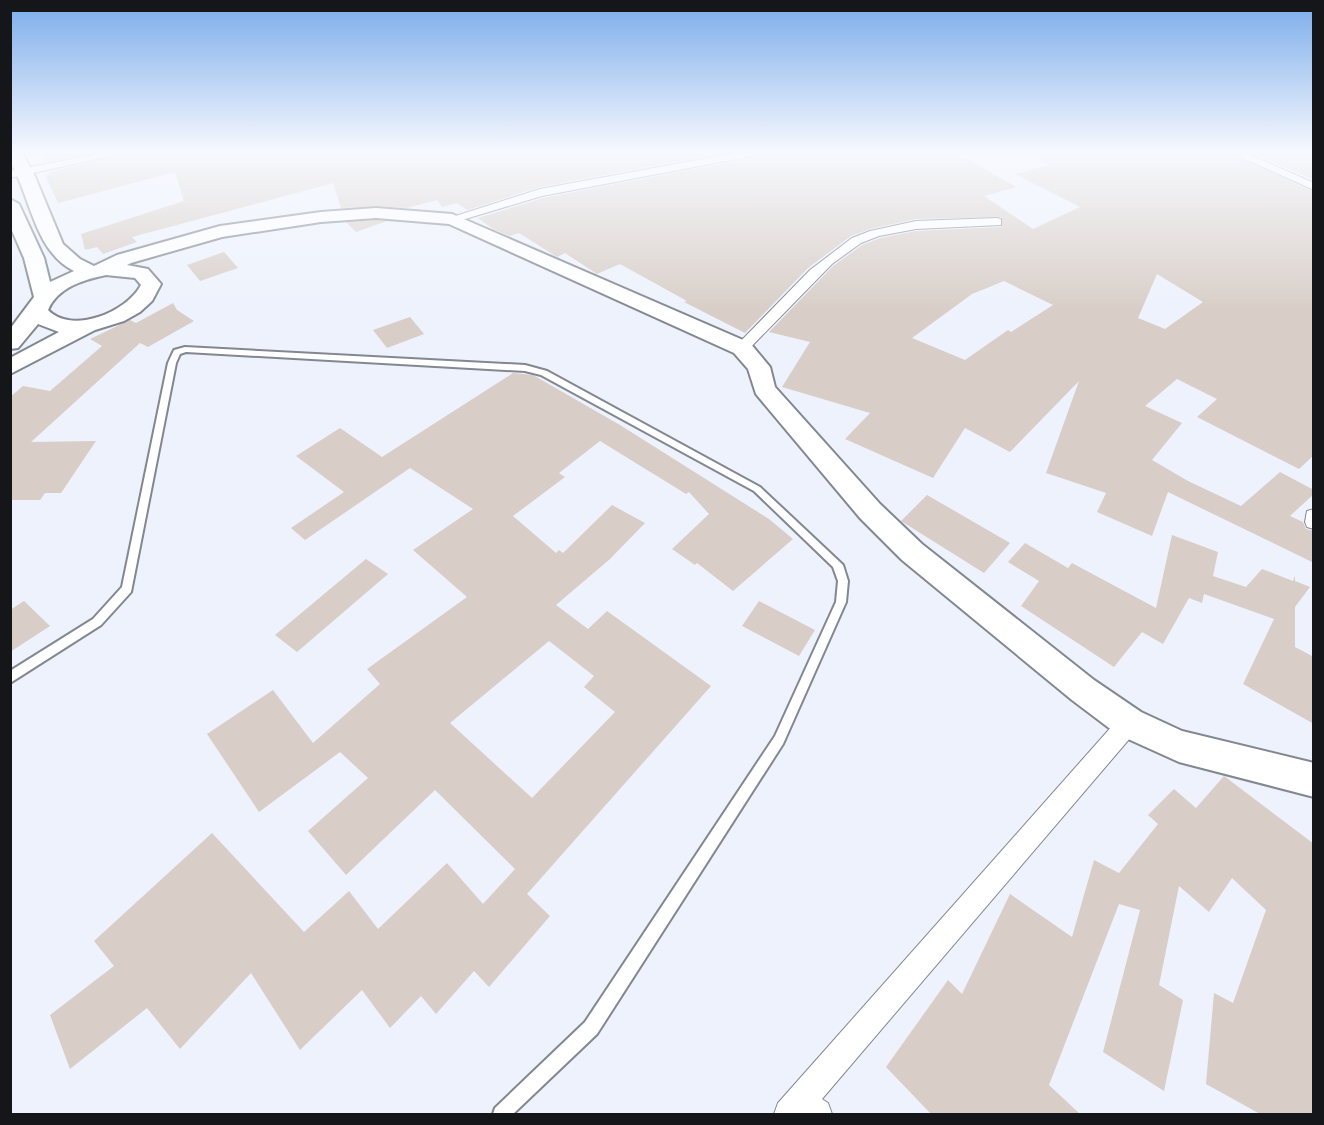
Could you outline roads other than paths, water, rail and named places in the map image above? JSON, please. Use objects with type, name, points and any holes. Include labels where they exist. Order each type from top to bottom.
[{"type":"main road","points":[[11,206],[34,258],[41,303],[41,319],[53,324],[90,324]]},
{"type":"main road","points":[[10,367],[90,324],[122,314],[144,299],[151,284],[141,273],[98,271],[73,263],[55,246],[34,206]]},
{"type":"main road","points":[[10,343],[41,303],[72,278],[98,271],[124,259],[234,229],[335,215],[376,213],[452,219],[742,348],[759,367],[764,389],[870,511],[912,552],[1083,690],[1129,723],[1179,746],[1314,780]]},
{"type":"main road","points":[[141,273],[166,248]]},
{"type":"street","points":[[452,219],[498,206]]},
{"type":"street","points":[[742,348],[843,249],[890,231],[922,225],[997,222]]},
{"type":"street","points":[[1314,516],[1314,522]]},
{"type":"street","points":[[803,1110],[1129,723]]},
{"type":"lane","points":[[10,678],[97,622],[127,589],[172,363],[177,352],[185,349],[525,368],[544,373],[757,489],[838,565],[843,581],[841,602],[779,740],[591,1028],[501,1114]]}]
